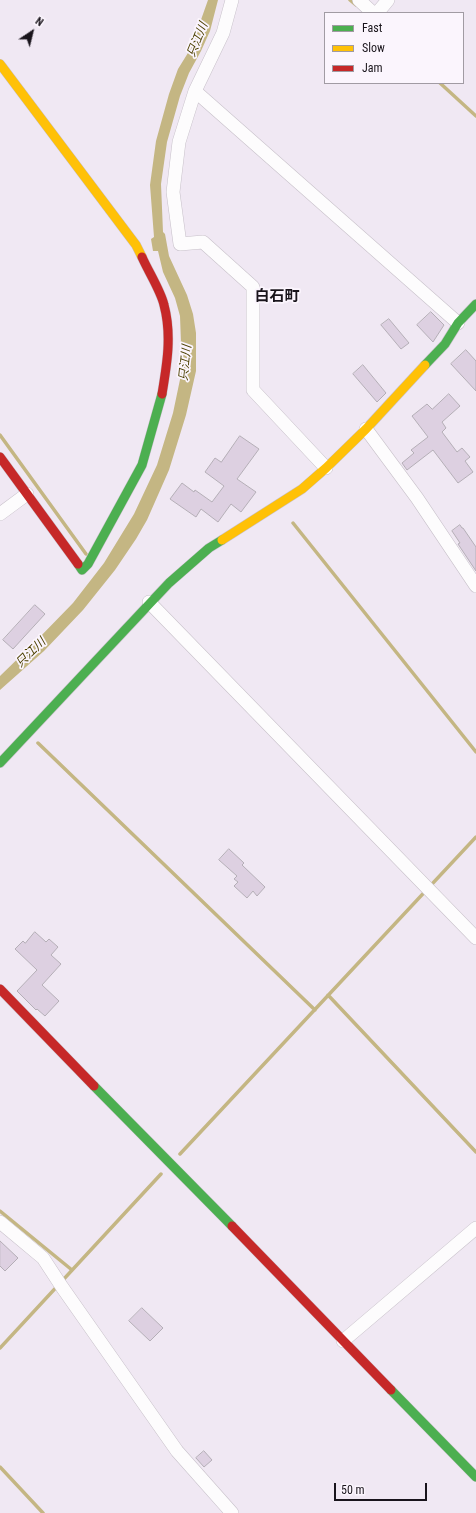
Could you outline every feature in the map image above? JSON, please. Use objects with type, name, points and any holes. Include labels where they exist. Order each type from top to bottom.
[{"type":"street","points":[[232,0],[223,34],[195,91],[179,142],[173,192],[180,244],[203,242],[253,287],[253,390],[326,468]]},
{"type":"street","points":[[359,0],[373,12],[378,12],[388,0]]},
{"type":"street","points":[[0,64],[136,245],[164,304],[169,335],[167,362],[161,400],[142,465],[88,564],[82,570],[0,457]]},
{"type":"street","points":[[195,91],[458,323]]},
{"type":"street","points":[[0,764],[149,602],[169,583],[209,548],[302,489],[326,468],[366,429],[445,344],[458,323],[476,304]]},
{"type":"street","points":[[366,429],[417,498],[476,586]]},
{"type":"street","points":[[0,514],[27,494]]},
{"type":"street","points":[[149,602],[476,938]]},
{"type":"street","points":[[0,989],[476,1477]]},
{"type":"street","points":[[0,1222],[43,1258],[177,1451],[232,1513]]},
{"type":"street","points":[[343,1341],[476,1228]]},
{"type":"water","name":"只江川","points":[[208,0],[218,0],[210,31],[189,73],[180,96],[167,142],[161,184],[163,232],[165,234],[169,256],[187,295],[193,314],[196,333],[196,371],[186,415],[169,470],[147,520],[136,539],[115,570],[83,610],[44,651],[0,690],[0,676],[73,603],[104,563],[134,514],[157,465],[173,413],[182,370],[180,316],[175,298],[163,272],[158,251],[153,251],[151,239],[154,237],[150,185],[156,141],[169,94],[178,69],[191,48]]},
{"type":"building","points":[[431,312],[444,325],[433,342],[417,325]]},
{"type":"building","points":[[389,319],[409,343],[401,349],[381,325]]},
{"type":"building","points":[[466,350],[476,361],[476,391],[451,364]]},
{"type":"building","points":[[363,365],[386,393],[377,402],[353,374]]},
{"type":"building","points":[[449,394],[460,406],[442,422],[446,428],[442,432],[457,452],[462,448],[470,457],[465,461],[473,472],[458,483],[433,450],[407,470],[402,463],[414,453],[411,450],[428,437],[412,416],[427,404],[432,409]]},
{"type":"building","points":[[240,436],[259,449],[237,479],[256,492],[241,512],[231,504],[218,522],[201,509],[196,517],[170,499],[182,483],[212,502],[224,486],[205,472],[215,458],[221,462]]},
{"type":"building","points":[[460,525],[476,547],[476,571],[458,544],[460,543],[452,531]]},
{"type":"building","points":[[35,605],[45,614],[13,649],[3,640]]},
{"type":"building","points":[[229,849],[244,863],[242,865],[265,887],[257,896],[253,891],[247,898],[234,886],[238,882],[234,879],[237,876],[219,860]]},
{"type":"building","points":[[35,932],[46,942],[49,939],[58,947],[51,955],[61,964],[42,985],[59,1001],[45,1016],[37,1009],[36,1010],[17,991],[37,970],[15,949],[23,941],[25,943]]},
{"type":"building","points":[[0,1241],[18,1258],[5,1271],[0,1266]]},
{"type":"building","points":[[142,1308],[163,1328],[150,1341],[129,1321]]},
{"type":"building","points":[[204,1451],[212,1460],[204,1467],[196,1458]]},
{"type":"waterway","points":[[350,0],[356,5]]},
{"type":"waterway","points":[[441,84],[476,116]]},
{"type":"waterway","points":[[0,435],[86,554]]},
{"type":"waterway","points":[[293,523],[476,752]]},
{"type":"waterway","points":[[38,743],[315,1010]]},
{"type":"waterway","points":[[180,1154],[476,837]]},
{"type":"waterway","points":[[328,995],[476,1152]]},
{"type":"waterway","points":[[0,1348],[161,1174]]},
{"type":"waterway","points":[[0,1211],[72,1270]]},
{"type":"waterway","points":[[0,1467],[43,1513]]},
{"type":"traffic: fast","points":[[425,365],[445,344],[458,323],[476,304]]},
{"type":"traffic: fast","points":[[78,564],[82,570],[88,564],[142,465],[162,394]]},
{"type":"traffic: fast","points":[[0,763],[169,583],[209,548],[222,540]]},
{"type":"traffic: fast","points":[[94,1086],[232,1226]]},
{"type":"traffic: fast","points":[[391,1390],[476,1477]]},
{"type":"traffic: slow","points":[[0,64],[136,245],[142,257]]},
{"type":"traffic: slow","points":[[222,540],[302,489],[366,429],[425,365]]},
{"type":"traffic: jam","points":[[142,257],[160,294],[164,305],[168,327],[168,350],[162,394]]},
{"type":"traffic: jam","points":[[0,457],[78,564]]},
{"type":"traffic: jam","points":[[0,989],[94,1086]]},
{"type":"traffic: jam","points":[[232,1226],[391,1390]]},
{"type":"district","name":"白石町","points":[[277,297]]}]
